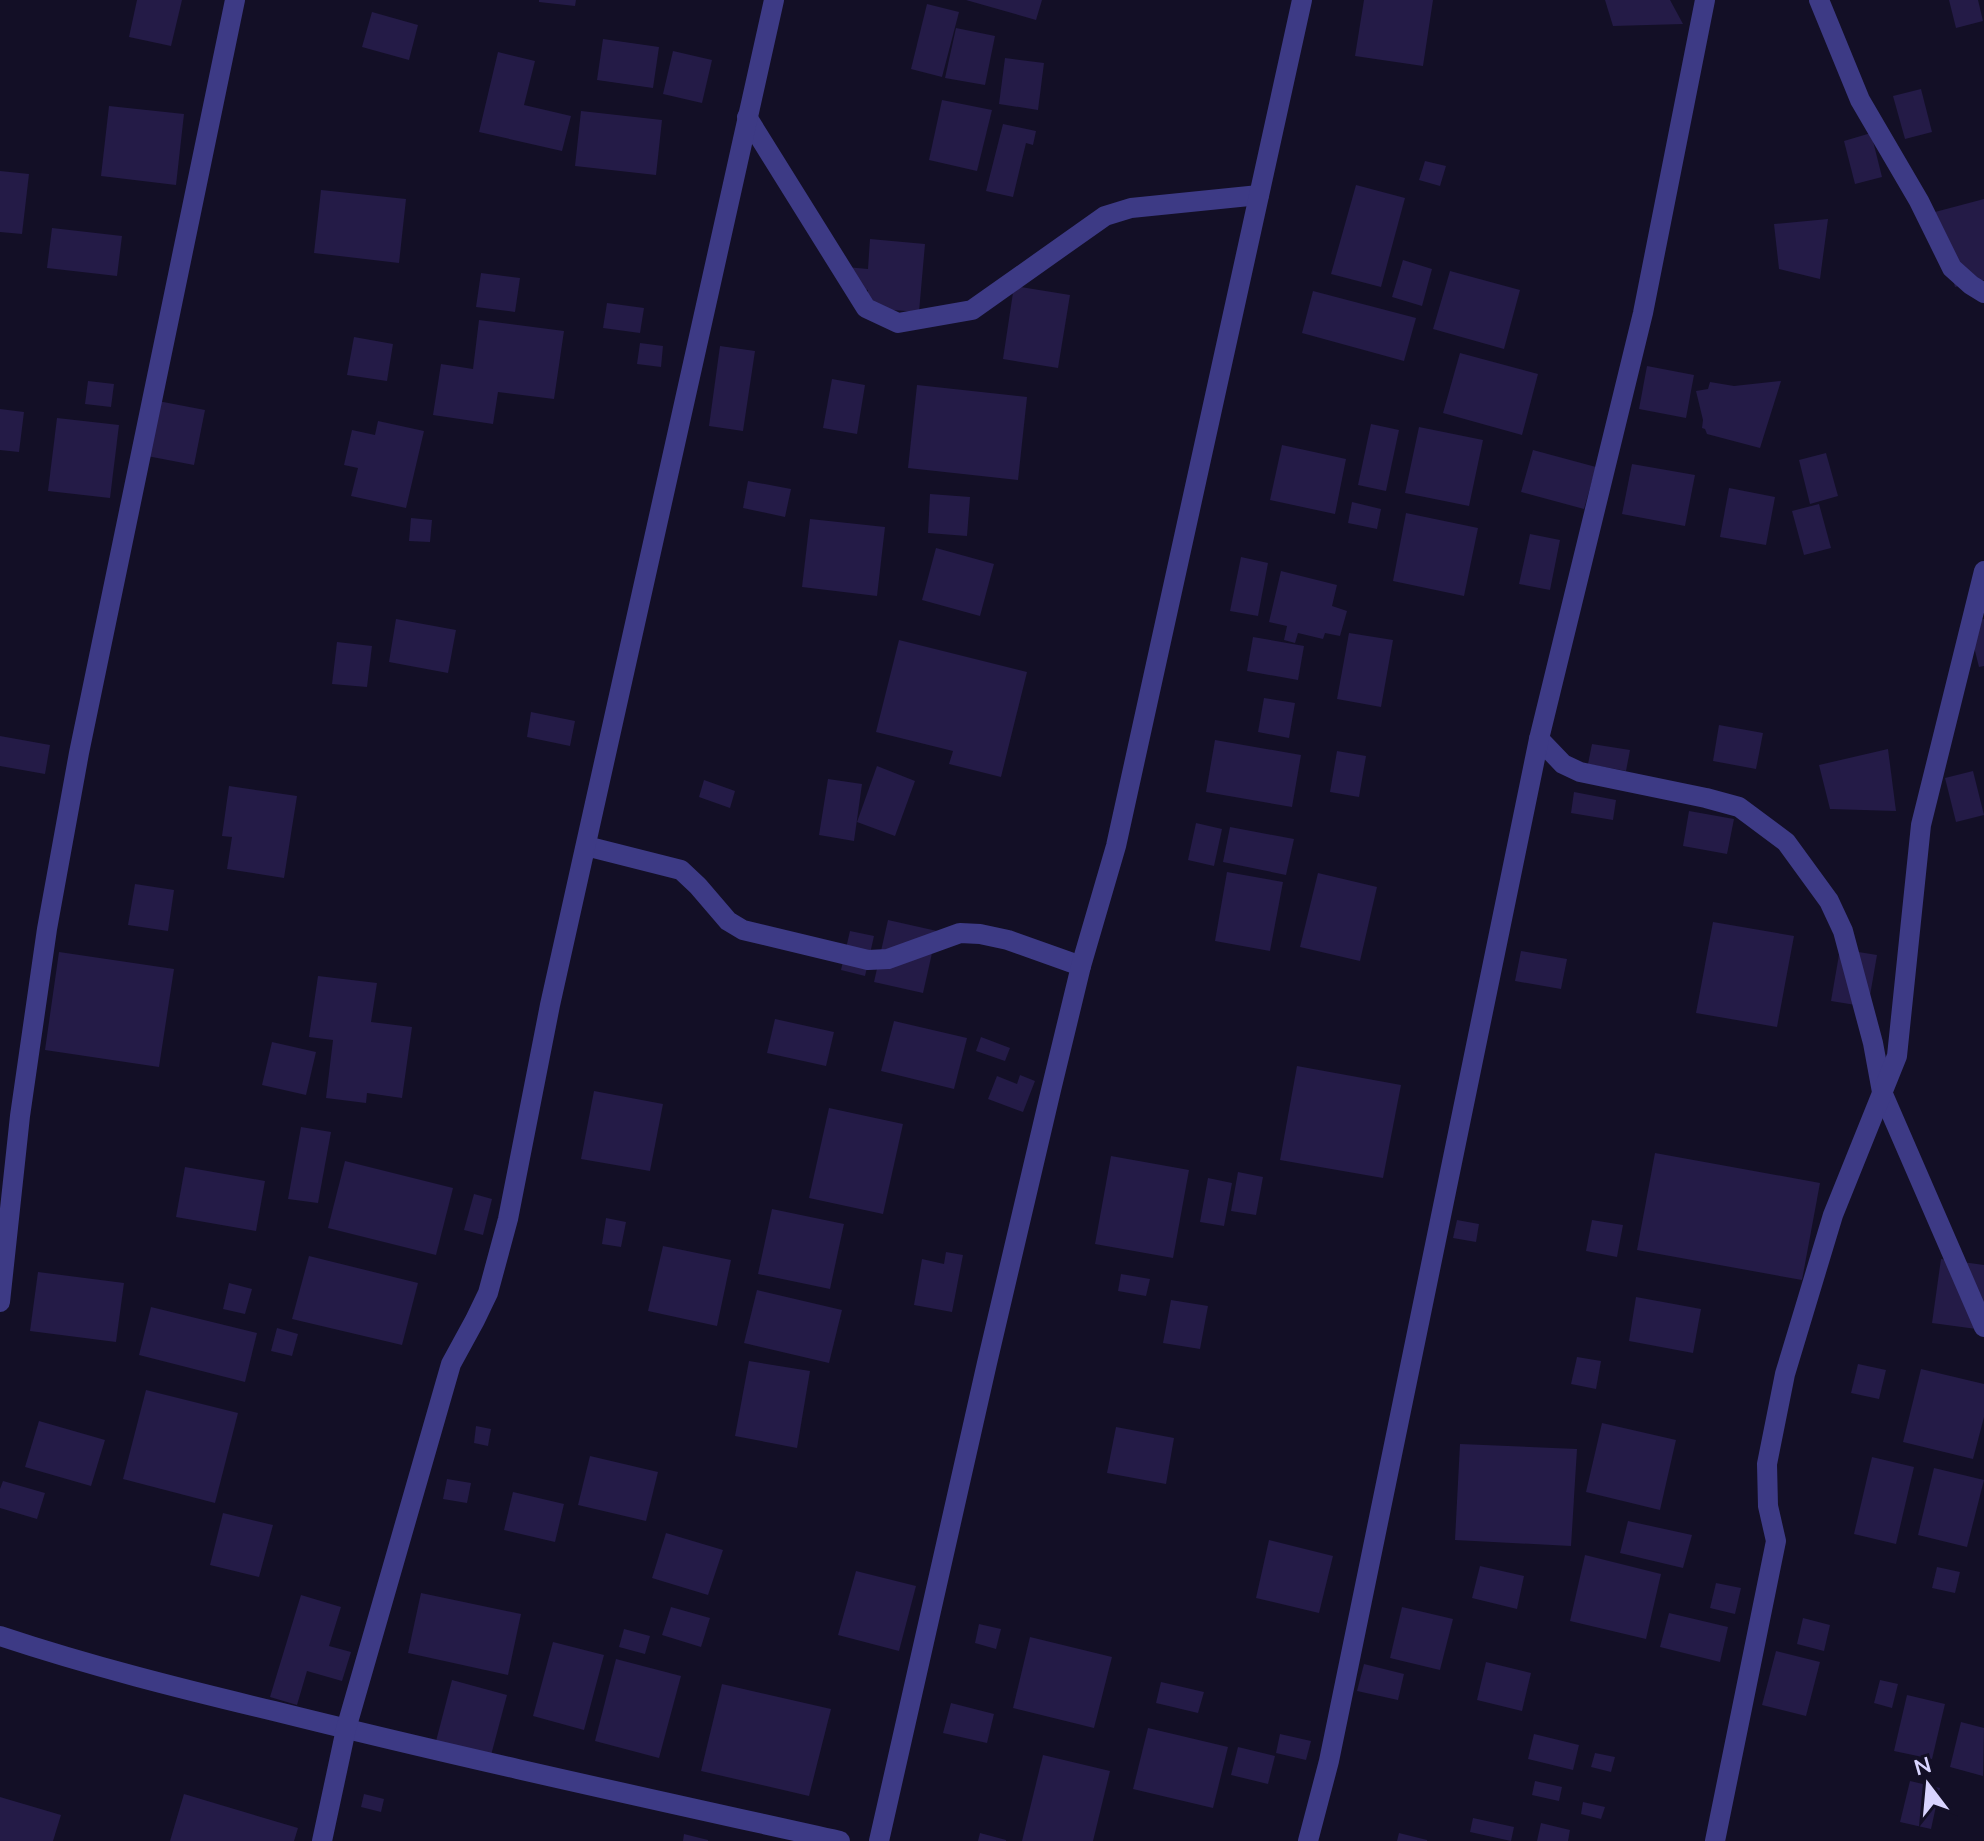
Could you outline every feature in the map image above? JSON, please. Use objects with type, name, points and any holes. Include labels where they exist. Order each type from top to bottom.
[{"type":"street","points":[[0,1302],[20,1116],[49,914],[79,753],[235,0]]},
{"type":"street","points":[[322,1841],[346,1729],[451,1364],[488,1293],[504,1234],[550,1005],[774,0]]},
{"type":"street","points":[[879,1841],[1081,966],[1116,846],[1302,0]]},
{"type":"street","points":[[1308,1841],[1329,1761],[1539,739],[1643,313],[1705,0]]},
{"type":"street","points":[[1819,0],[1860,100],[1919,201],[1952,268],[1984,293]]},
{"type":"street","points":[[747,117],[866,308],[898,323],[972,310],[1105,216],[1131,208],[1259,195]]},
{"type":"street","points":[[1715,1841],[1776,1541],[1768,1506],[1767,1464],[1785,1374],[1833,1215],[1897,1056],[1921,825],[1984,571]]},
{"type":"street","points":[[1539,739],[1563,764],[1580,772],[1739,807],[1786,842],[1829,901],[1843,931],[1873,1043],[1882,1092],[1984,1327]]},
{"type":"street","points":[[586,846],[681,870],[728,921],[743,930],[868,960],[888,959],[960,933],[980,934],[1008,940],[1081,966]]},
{"type":"street","points":[[0,1636],[183,1689],[346,1729],[840,1841]]},
{"type":"building","points":[[137,0],[182,0],[171,46],[129,37]]},
{"type":"building","points":[[539,0],[576,0],[575,6]]},
{"type":"building","points":[[966,0],[1042,0],[1036,20]]},
{"type":"building","points":[[1364,0],[1433,0],[1423,66],[1355,56]]},
{"type":"building","points":[[1605,0],[1670,0],[1683,24],[1613,26]]},
{"type":"building","points":[[1949,0],[1978,0],[1983,21],[1956,28]]},
{"type":"building","points":[[927,4],[959,12],[942,77],[911,69]]},
{"type":"building","points":[[372,12],[418,25],[409,60],[362,47]]},
{"type":"building","points":[[956,28],[995,36],[985,85],[945,78]]},
{"type":"building","points":[[603,39],[659,47],[653,88],[597,80]]},
{"type":"building","points":[[673,51],[712,60],[702,103],[663,94]]},
{"type":"building","points":[[498,52],[535,61],[524,105],[571,116],[562,151],[479,132]]},
{"type":"building","points":[[1005,58],[1044,63],[1038,110],[999,104]]},
{"type":"building","points":[[1921,89],[1932,132],[1905,139],[1893,96]]},
{"type":"building","points":[[942,100],[992,110],[977,171],[929,160]]},
{"type":"building","points":[[109,106],[184,114],[176,185],[101,176]]},
{"type":"building","points":[[581,111],[662,120],[656,175],[575,166]]},
{"type":"building","points":[[1003,124],[1036,131],[1033,145],[1026,143],[1013,197],[986,191]]},
{"type":"building","points":[[1871,133],[1882,177],[1855,184],[1844,141]]},
{"type":"building","points":[[1425,161],[1446,166],[1440,186],[1419,180]]},
{"type":"building","points":[[0,171],[29,174],[22,234],[0,232]]},
{"type":"building","points":[[1356,185],[1405,198],[1381,287],[1331,274]]},
{"type":"building","points":[[321,190],[406,199],[399,263],[314,253]]},
{"type":"building","points":[[1984,199],[1984,280],[1955,287],[1935,212]]},
{"type":"building","points":[[1828,219],[1820,279],[1779,269],[1774,224]]},
{"type":"building","points":[[52,228],[122,236],[117,276],[47,268]]},
{"type":"building","points":[[870,239],[925,244],[919,312],[866,308],[868,290],[844,287],[846,267],[868,269]]},
{"type":"building","points":[[1403,260],[1432,269],[1422,306],[1392,297]]},
{"type":"building","points":[[1450,271],[1520,290],[1504,349],[1433,329]]},
{"type":"building","points":[[481,273],[520,278],[515,312],[476,307]]},
{"type":"building","points":[[1014,286],[1070,295],[1058,368],[1003,359]]},
{"type":"building","points":[[1313,291],[1416,318],[1404,361],[1302,333]]},
{"type":"building","points":[[607,303],[644,308],[640,333],[603,328]]},
{"type":"building","points":[[479,320],[564,331],[554,399],[498,392],[493,424],[433,415],[441,364],[473,369]]},
{"type":"building","points":[[354,337],[393,344],[387,381],[347,375]]},
{"type":"building","points":[[640,343],[663,346],[661,367],[637,364]]},
{"type":"building","points":[[720,346],[755,351],[743,431],[709,426]]},
{"type":"building","points":[[1460,353],[1538,374],[1522,435],[1443,413]]},
{"type":"building","points":[[1647,366],[1694,375],[1686,418],[1639,409]]},
{"type":"building","points":[[832,379],[865,385],[857,434],[823,428]]},
{"type":"building","points":[[88,381],[114,384],[111,407],[85,404]]},
{"type":"building","points":[[1781,381],[1760,448],[1707,434],[1702,428],[1696,391],[1708,389],[1710,382],[1734,386]]},
{"type":"building","points":[[917,385],[1027,397],[1018,480],[908,468]]},
{"type":"building","points":[[158,401],[205,410],[194,465],[147,456]]},
{"type":"building","points":[[0,409],[24,412],[19,452],[0,450]]},
{"type":"building","points":[[57,418],[119,425],[110,498],[48,491]]},
{"type":"building","points":[[378,421],[424,431],[406,508],[351,496],[358,468],[344,465],[352,430],[375,435]]},
{"type":"building","points":[[1371,424],[1399,430],[1386,491],[1358,485]]},
{"type":"building","points":[[1419,427],[1483,440],[1469,506],[1405,493]]},
{"type":"building","points":[[1282,445],[1346,459],[1335,514],[1270,500]]},
{"type":"building","points":[[1533,450],[1596,467],[1584,509],[1521,492]]},
{"type":"building","points":[[1826,453],[1838,496],[1810,504],[1799,460]]},
{"type":"building","points":[[1632,464],[1695,475],[1685,526],[1622,514]]},
{"type":"building","points":[[748,481],[791,489],[785,517],[743,508]]},
{"type":"building","points":[[1729,488],[1775,497],[1766,545],[1720,537]]},
{"type":"building","points":[[930,494],[970,497],[967,536],[928,533]]},
{"type":"building","points":[[1352,502],[1381,509],[1377,529],[1348,523]]},
{"type":"building","points":[[1819,504],[1831,548],[1804,555],[1792,511]]},
{"type":"building","points":[[1406,513],[1478,528],[1464,596],[1393,581]]},
{"type":"building","points":[[411,518],[432,520],[430,542],[409,541]]},
{"type":"building","points":[[810,519],[885,527],[877,596],[802,587]]},
{"type":"building","points":[[1530,534],[1560,540],[1550,590],[1519,584]]},
{"type":"building","points":[[936,548],[994,564],[980,616],[922,600]]},
{"type":"building","points":[[1241,557],[1268,563],[1258,616],[1230,611]]},
{"type":"building","points":[[1281,571],[1337,585],[1332,606],[1347,611],[1340,636],[1325,633],[1323,639],[1298,633],[1295,643],[1284,640],[1287,626],[1269,622]]},
{"type":"building","points":[[396,619],[456,630],[448,673],[389,662]]},
{"type":"building","points":[[1984,619],[1984,666],[1979,667],[1968,623]]},
{"type":"building","points":[[1349,633],[1393,640],[1381,707],[1337,699]]},
{"type":"building","points":[[1253,637],[1304,646],[1298,680],[1247,671]]},
{"type":"building","points":[[899,640],[1027,672],[1001,777],[949,764],[953,751],[876,732]]},
{"type":"building","points":[[337,642],[372,646],[367,687],[332,684]]},
{"type":"building","points":[[1264,698],[1295,703],[1289,738],[1258,732]]},
{"type":"building","points":[[531,712],[575,721],[570,746],[527,737]]},
{"type":"building","points":[[1719,725],[1763,733],[1756,769],[1713,761]]},
{"type":"building","points":[[0,736],[50,745],[45,774],[0,766]]},
{"type":"building","points":[[1215,740],[1301,755],[1292,807],[1206,792]]},
{"type":"building","points":[[1592,744],[1630,750],[1626,771],[1588,764]]},
{"type":"building","points":[[1888,749],[1896,811],[1830,809],[1819,765]]},
{"type":"building","points":[[1337,751],[1366,756],[1359,797],[1330,792]]},
{"type":"building","points":[[877,766],[915,781],[895,836],[857,822]]},
{"type":"building","points":[[1973,771],[1984,815],[1956,822],[1945,778]]},
{"type":"building","points":[[828,779],[862,784],[854,841],[819,835]]},
{"type":"building","points":[[704,780],[735,791],[730,808],[699,797]]},
{"type":"building","points":[[229,786],[297,796],[284,878],[227,869],[232,837],[222,836]]},
{"type":"building","points":[[1574,792],[1616,800],[1613,820],[1571,813]]},
{"type":"building","points":[[1689,811],[1734,819],[1727,854],[1683,846]]},
{"type":"building","points":[[1196,823],[1222,829],[1214,866],[1188,860]]},
{"type":"building","points":[[1230,827],[1294,839],[1286,875],[1223,862]]},
{"type":"building","points":[[1227,872],[1283,882],[1270,951],[1215,941]]},
{"type":"building","points":[[1318,873],[1377,887],[1360,961],[1300,947]]},
{"type":"building","points":[[135,884],[174,890],[168,931],[128,925]]},
{"type":"building","points":[[888,920],[937,931],[923,993],[874,982]]},
{"type":"building","points":[[1713,922],[1794,936],[1777,1027],[1696,1013]]},
{"type":"building","points":[[850,931],[874,936],[865,976],[841,970]]},
{"type":"building","points":[[1840,949],[1877,955],[1868,1007],[1831,1001]]},
{"type":"building","points":[[1521,951],[1567,959],[1561,989],[1515,981]]},
{"type":"building","points":[[59,952],[174,969],[159,1067],[45,1050]]},
{"type":"building","points":[[318,976],[377,983],[371,1022],[412,1027],[402,1098],[367,1093],[366,1103],[326,1098],[333,1040],[309,1037]]},
{"type":"building","points":[[775,1019],[834,1032],[826,1066],[767,1053]]},
{"type":"building","points":[[894,1021],[967,1038],[954,1089],[881,1071]]},
{"type":"building","points":[[981,1037],[1010,1048],[1005,1061],[976,1051]]},
{"type":"building","points":[[272,1042],[316,1052],[306,1095],[262,1085]]},
{"type":"building","points":[[1297,1066],[1401,1085],[1383,1178],[1280,1160]]},
{"type":"building","points":[[1020,1075],[1035,1081],[1023,1112],[988,1099],[997,1076],[1017,1084]]},
{"type":"building","points":[[594,1091],[663,1104],[650,1171],[581,1159]]},
{"type":"building","points":[[829,1108],[903,1124],[883,1214],[809,1198]]},
{"type":"building","points":[[301,1127],[331,1132],[318,1203],[288,1199]]},
{"type":"building","points":[[1655,1153],[1820,1183],[1802,1280],[1637,1250]]},
{"type":"building","points":[[1111,1156],[1189,1170],[1173,1258],[1095,1244]]},
{"type":"building","points":[[345,1161],[453,1188],[436,1255],[328,1228]]},
{"type":"building","points":[[185,1167],[265,1181],[256,1231],[176,1217]]},
{"type":"building","points":[[1238,1172],[1263,1177],[1256,1215],[1231,1211]]},
{"type":"building","points":[[1208,1178],[1232,1183],[1224,1226],[1200,1222]]},
{"type":"building","points":[[474,1194],[492,1199],[483,1235],[464,1230]]},
{"type":"building","points":[[772,1209],[844,1224],[830,1289],[758,1274]]},
{"type":"building","points":[[606,1218],[626,1222],[621,1247],[602,1244]]},
{"type":"building","points":[[1457,1220],[1479,1224],[1476,1242],[1453,1238]]},
{"type":"building","points":[[1592,1220],[1623,1225],[1617,1257],[1586,1251]]},
{"type":"building","points":[[663,1246],[731,1260],[717,1326],[648,1311]]},
{"type":"building","points":[[946,1252],[963,1255],[952,1312],[914,1305],[922,1259],[944,1264]]},
{"type":"building","points":[[309,1256],[418,1283],[402,1345],[292,1319]]},
{"type":"building","points":[[1941,1259],[1984,1265],[1984,1330],[1932,1323]]},
{"type":"building","points":[[38,1272],[124,1283],[116,1342],[30,1331]]},
{"type":"building","points":[[1121,1274],[1150,1279],[1146,1296],[1118,1291]]},
{"type":"building","points":[[229,1283],[252,1289],[245,1314],[223,1309]]},
{"type":"building","points":[[757,1290],[842,1310],[829,1363],[744,1343]]},
{"type":"building","points":[[1636,1297],[1701,1309],[1693,1353],[1629,1341]]},
{"type":"building","points":[[1171,1300],[1208,1306],[1200,1349],[1163,1343]]},
{"type":"building","points":[[151,1307],[257,1333],[245,1382],[139,1355]]},
{"type":"building","points":[[277,1328],[298,1334],[292,1356],[271,1351]]},
{"type":"building","points":[[1577,1357],[1601,1361],[1596,1389],[1571,1384]]},
{"type":"building","points":[[749,1361],[810,1371],[797,1448],[735,1436]]},
{"type":"building","points":[[1858,1364],[1886,1370],[1879,1399],[1851,1393]]},
{"type":"building","points":[[1921,1369],[1984,1384],[1984,1417],[1973,1459],[1903,1442]]},
{"type":"building","points":[[146,1390],[238,1413],[215,1503],[123,1479]]},
{"type":"building","points":[[39,1421],[105,1440],[91,1486],[25,1467]]},
{"type":"building","points":[[1602,1423],[1676,1440],[1660,1510],[1586,1492]]},
{"type":"building","points":[[476,1426],[491,1429],[488,1446],[474,1443]]},
{"type":"building","points":[[1116,1427],[1174,1438],[1166,1484],[1107,1473]]},
{"type":"building","points":[[1460,1444],[1577,1449],[1571,1546],[1455,1540]]},
{"type":"building","points":[[590,1456],[658,1472],[646,1521],[578,1505]]},
{"type":"building","points":[[1872,1457],[1914,1467],[1896,1544],[1854,1534]]},
{"type":"building","points":[[1934,1468],[1984,1480],[1967,1547],[1918,1535]]},
{"type":"building","points":[[447,1479],[471,1483],[467,1503],[443,1499]]},
{"type":"building","points":[[3,1481],[45,1493],[37,1519],[0,1508]]},
{"type":"building","points":[[513,1492],[564,1504],[555,1542],[504,1530]]},
{"type":"building","points":[[223,1513],[273,1525],[259,1577],[210,1565]]},
{"type":"building","points":[[1628,1521],[1692,1535],[1683,1568],[1620,1553]]},
{"type":"building","points":[[666,1533],[723,1550],[708,1595],[652,1578]]},
{"type":"building","points":[[1269,1540],[1333,1556],[1319,1613],[1256,1598]]},
{"type":"building","points":[[1585,1555],[1661,1574],[1646,1639],[1570,1621]]},
{"type":"building","points":[[1480,1566],[1524,1576],[1517,1609],[1472,1598]]},
{"type":"building","points":[[1937,1567],[1960,1572],[1955,1593],[1932,1588]]},
{"type":"building","points":[[856,1571],[916,1586],[899,1651],[838,1635]]},
{"type":"building","points":[[1716,1583],[1741,1588],[1735,1614],[1710,1608]]},
{"type":"building","points":[[421,1593],[521,1614],[508,1675],[408,1653]]},
{"type":"building","points":[[301,1595],[341,1607],[329,1646],[351,1652],[342,1681],[307,1671],[297,1705],[270,1697]]},
{"type":"building","points":[[671,1607],[710,1618],[701,1647],[662,1635]]},
{"type":"building","points":[[1402,1607],[1453,1619],[1440,1670],[1390,1658]]},
{"type":"building","points":[[1669,1613],[1728,1627],[1720,1662],[1660,1647]]},
{"type":"building","points":[[1803,1618],[1830,1625],[1824,1651],[1797,1644]]},
{"type":"building","points":[[979,1624],[1001,1629],[996,1649],[975,1643]]},
{"type":"building","points":[[624,1629],[650,1636],[645,1654],[619,1647]]},
{"type":"building","points":[[1030,1637],[1112,1657],[1094,1728],[1013,1708]]},
{"type":"building","points":[[553,1642],[604,1655],[584,1730],[533,1716]]},
{"type":"building","points":[[1776,1651],[1820,1662],[1806,1716],[1762,1705]]},
{"type":"building","points":[[616,1659],[681,1676],[659,1758],[595,1741]]},
{"type":"building","points":[[1486,1662],[1531,1673],[1522,1711],[1477,1700]]},
{"type":"building","points":[[1364,1664],[1404,1674],[1398,1700],[1357,1691]]},
{"type":"building","points":[[452,1680],[507,1695],[490,1759],[435,1745]]},
{"type":"building","points":[[1880,1680],[1898,1684],[1892,1708],[1874,1703]]},
{"type":"building","points":[[1161,1682],[1204,1692],[1198,1713],[1156,1703]]},
{"type":"building","points":[[722,1684],[831,1709],[809,1796],[701,1771]]},
{"type":"building","points":[[1907,1695],[1945,1704],[1932,1759],[1894,1751]]},
{"type":"building","points":[[951,1703],[994,1714],[987,1743],[943,1733]]},
{"type":"building","points":[[1961,1722],[1984,1728],[1983,1776],[1950,1767]]},
{"type":"building","points":[[1148,1728],[1228,1747],[1213,1808],[1133,1789]]},
{"type":"building","points":[[1280,1734],[1311,1741],[1306,1760],[1276,1753]]},
{"type":"building","points":[[1534,1734],[1579,1745],[1573,1770],[1528,1759]]},
{"type":"building","points":[[1238,1747],[1275,1756],[1268,1784],[1231,1775]]},
{"type":"building","points":[[1595,1753],[1615,1757],[1611,1772],[1591,1767]]},
{"type":"building","points":[[1043,1755],[1110,1771],[1093,1841],[1022,1841]]},
{"type":"building","points":[[1535,1781],[1562,1787],[1559,1801],[1532,1795]]},
{"type":"building","points":[[1910,1781],[1940,1788],[1931,1829],[1900,1822]]},
{"type":"building","points":[[184,1794],[298,1828],[294,1841],[170,1841]]},
{"type":"building","points":[[364,1794],[384,1799],[381,1812],[361,1807]]},
{"type":"building","points":[[0,1797],[61,1815],[53,1841],[0,1841]]},
{"type":"building","points":[[1583,1802],[1605,1807],[1601,1819],[1581,1814]]},
{"type":"building","points":[[1473,1818],[1514,1827],[1511,1841],[1470,1832]]},
{"type":"building","points":[[1541,1823],[1570,1830],[1568,1841],[1537,1841]]},
{"type":"building","points":[[980,1833],[1006,1840],[1006,1841],[978,1841]]},
{"type":"building","points":[[1399,1833],[1427,1840],[1427,1841],[1397,1841]]},
{"type":"building","points":[[684,1834],[708,1840],[708,1841],[683,1841]]}]
